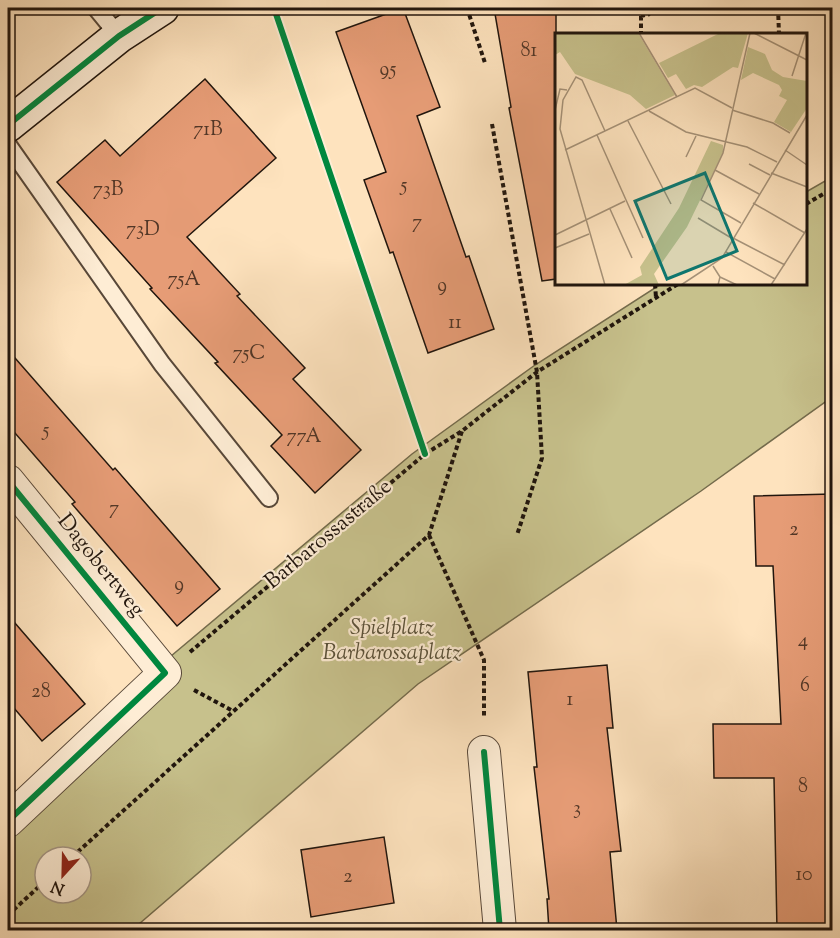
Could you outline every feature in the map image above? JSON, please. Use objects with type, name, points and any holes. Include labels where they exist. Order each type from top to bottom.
[{"type":"street","points":[[8,125],[119,36],[162,8]]},
{"type":"street","name":"Dagobertweg","points":[[8,481],[165,673]]},
{"type":"street","points":[[8,821],[165,673]]},
{"type":"street","points":[[484,752],[500,930]]},
{"type":"lane","points":[[96,8],[119,36]]},
{"type":"lane","points":[[8,145],[162,364],[269,498]]},
{"type":"path","points":[[467,8],[485,63]]},
{"type":"path","points":[[640,8],[641,33]]},
{"type":"path","points":[[778,8],[779,33]]},
{"type":"path","points":[[641,16],[650,14]]},
{"type":"path","points":[[492,124],[537,372],[542,458],[518,535]]},
{"type":"path","points":[[807,203],[832,189]]},
{"type":"path","points":[[655,285],[656,298]]},
{"type":"path","points":[[85,845],[429,535],[462,431]]},
{"type":"path","points":[[429,535],[484,660],[484,752]]},
{"type":"path","points":[[165,673],[233,711]]},
{"type":"path","points":[[8,915],[33,892]]},
{"type":"green space","name":"Spielplatz Barbarossaplatz","points":[[832,177],[832,397],[701,491],[418,684],[132,930],[8,930],[8,810],[152,672],[412,454],[535,365],[659,285],[807,285],[807,191]]},
{"type":"building","points":[[403,8],[440,107],[417,116],[466,257],[469,256],[494,329],[428,353],[393,252],[390,253],[364,180],[386,172],[336,32]]},
{"type":"building","points":[[494,8],[556,8],[555,279],[542,281],[509,108],[511,107]]},
{"type":"building","points":[[205,79],[276,158],[187,237],[240,294],[237,296],[305,368],[293,379],[361,450],[315,493],[271,446],[282,435],[215,363],[218,362],[150,289],[152,288],[57,182],[105,140],[120,156]]},
{"type":"building","points":[[8,350],[220,589],[177,626],[72,504],[75,502],[8,425]]},
{"type":"building","points":[[832,494],[832,564],[826,565],[832,700],[832,930],[777,930],[774,778],[714,778],[713,724],[781,724],[773,566],[756,566],[754,496]]},
{"type":"building","points":[[8,615],[85,704],[42,741],[8,701]]},
{"type":"building","points":[[607,665],[613,728],[607,728],[621,851],[610,852],[617,930],[549,930],[547,899],[549,899],[534,767],[537,767],[528,672]]},
{"type":"building","points":[[384,837],[394,903],[311,917],[301,850]]},
{"type":"cycle path","points":[[8,125],[119,36],[162,8]]},
{"type":"cycle path","points":[[274,8],[425,454]]},
{"type":"cycle path","points":[[8,481],[165,673],[8,821]]},
{"type":"cycle path","points":[[484,752],[500,930]]}]
